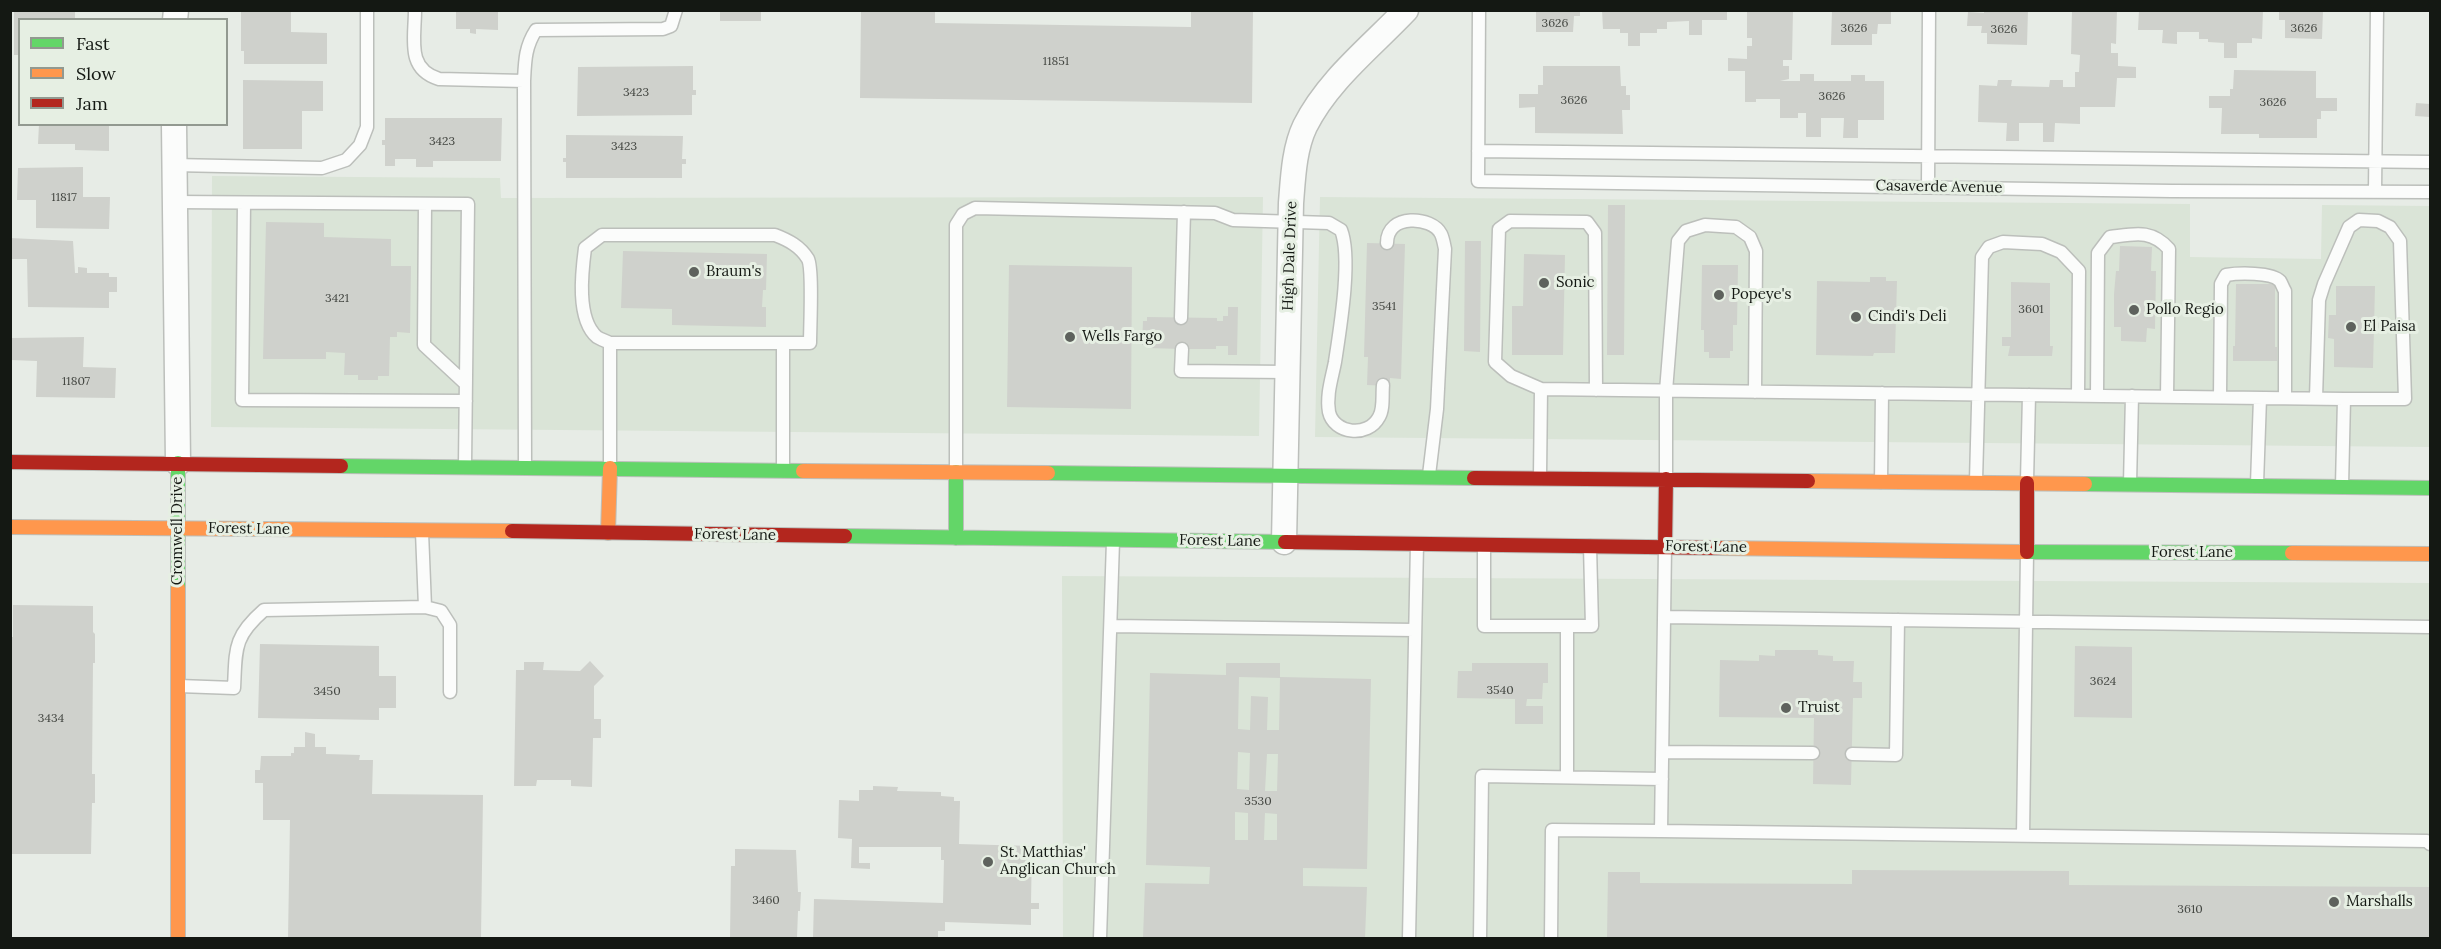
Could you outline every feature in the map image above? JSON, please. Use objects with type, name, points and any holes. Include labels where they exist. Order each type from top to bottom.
[{"type":"main road","points":[[10,462],[2430,488]]},
{"type":"main road","name":"Cromwell Drive","points":[[178,463],[180,528],[177,686],[178,939]]},
{"type":"main road","points":[[608,533],[610,468]]},
{"type":"main road","points":[[956,472],[956,538]]},
{"type":"main road","points":[[1665,547],[1666,479]]},
{"type":"main road","points":[[2027,483],[2027,552]]},
{"type":"main road","name":"Forest Lane","points":[[10,527],[422,530],[2027,552],[2430,554]]},
{"type":"street","name":"High Dale Drive","points":[[1284,542],[1290,221],[1295,160],[1305,126],[1334,82],[1406,10]]},
{"type":"street","name":"Cromwell Drive","points":[[174,126],[178,463]]},
{"type":"lane","points":[[173,165],[322,168],[346,160],[360,145],[367,127],[367,10]]},
{"type":"lane","points":[[415,10],[415,58],[419,69],[426,75],[439,79],[524,81]]},
{"type":"lane","points":[[525,467],[525,51],[536,30],[663,28],[671,26],[676,10]]},
{"type":"lane","name":"Casaverde Avenue","points":[[1479,10],[1478,181],[2172,191],[2430,192]]},
{"type":"lane","points":[[1928,186],[1929,10]]},
{"type":"lane","points":[[2375,191],[2377,10]]},
{"type":"lane","name":"Casaverde Avenue","points":[[1478,151],[2430,162]]},
{"type":"lane","points":[[174,202],[468,204],[465,466]]},
{"type":"lane","points":[[244,203],[242,400],[466,401]]},
{"type":"lane","points":[[425,204],[424,345],[466,384]]},
{"type":"lane","points":[[956,472],[956,225],[963,214],[975,208],[1215,213],[1233,220],[1329,224],[1341,230],[1347,255],[1335,362],[1327,402],[1330,417],[1337,425],[1347,430],[1371,427],[1380,417],[1383,385]]},
{"type":"lane","points":[[1181,318],[1184,212]]},
{"type":"lane","points":[[1596,390],[1595,233],[1587,222],[1510,221],[1499,229],[1495,362],[1510,376],[1541,389],[1596,390],[1666,391],[1755,392],[2078,395],[2167,397],[2406,399],[2400,241],[2390,227],[2378,221],[2359,220],[2349,227],[2324,284],[2319,300],[2316,398]]},
{"type":"lane","points":[[1387,243],[1387,234],[1394,225],[1404,221],[1420,222],[1433,226],[1441,233],[1445,249],[1437,409],[1428,476]]},
{"type":"lane","points":[[1666,479],[1666,391],[1678,241],[1686,231],[1704,225],[1736,227],[1750,237],[1756,251],[1755,392]]},
{"type":"lane","points":[[2097,396],[2098,253],[2110,237],[2140,234],[2159,239],[2169,249],[2167,397]]},
{"type":"lane","points":[[602,235],[774,235],[788,240],[800,249],[810,262],[810,343],[783,343],[610,343],[596,336],[582,303],[581,274],[585,248],[602,235]]},
{"type":"lane","points":[[1976,482],[1982,257],[1989,247],[2003,242],[2042,244],[2061,252],[2079,271],[2078,395]]},
{"type":"lane","points":[[2220,397],[2221,285],[2226,275],[2234,274],[2270,275],[2280,281],[2285,291],[2285,398]]},
{"type":"lane","points":[[610,343],[610,468]]},
{"type":"lane","points":[[783,343],[783,469]]},
{"type":"lane","points":[[1182,349],[1181,371],[1287,372]]},
{"type":"lane","points":[[1540,478],[1541,389]]},
{"type":"lane","points":[[1881,482],[1882,393]]},
{"type":"lane","points":[[2027,483],[2028,395]]},
{"type":"lane","points":[[2130,484],[2132,396]]},
{"type":"lane","points":[[2257,485],[2260,398]]},
{"type":"lane","points":[[2342,487],[2344,399]]},
{"type":"lane","points":[[422,530],[424,607]]},
{"type":"lane","points":[[1100,939],[1113,540]]},
{"type":"lane","points":[[1409,939],[1417,544]]},
{"type":"lane","points":[[1484,545],[1484,626],[1592,626],[1590,546]]},
{"type":"lane","points":[[1661,831],[1665,547]]},
{"type":"lane","points":[[2023,835],[2027,552]]},
{"type":"lane","points":[[177,686],[234,688],[236,647],[247,625],[264,610],[424,607],[441,611],[450,625],[450,692]]},
{"type":"lane","points":[[1664,617],[2430,627]]},
{"type":"lane","points":[[1852,754],[1896,755],[1898,620]]},
{"type":"lane","points":[[1111,626],[1415,630]]},
{"type":"lane","points":[[1567,626],[1567,777]]},
{"type":"lane","points":[[1662,752],[1813,753]]},
{"type":"lane","points":[[1480,939],[1482,776],[1662,779]]},
{"type":"lane","points":[[1551,939],[1552,830],[2427,841],[2430,844]]},
{"type":"shaded area","points":[[212,176],[500,178],[501,198],[1263,197],[1259,436],[211,427]]},
{"type":"shaded area","points":[[1320,197],[2190,204],[2190,257],[2321,259],[2322,205],[2430,206],[2430,447],[1315,437]]},
{"type":"shaded area","points":[[1062,576],[2430,583],[2430,938],[1063,938]]},
{"type":"building","points":[[14,10],[75,10],[75,18],[18,18],[18,55],[14,55]]},
{"type":"building","points":[[241,10],[291,10],[291,32],[327,33],[327,64],[244,64],[244,51],[241,51]]},
{"type":"building","points":[[456,10],[498,10],[498,30],[476,29],[476,34],[470,33],[470,29],[456,29]]},
{"type":"building","points":[[720,10],[761,10],[761,21],[720,21]]},
{"type":"building","points":[[861,10],[935,10],[935,23],[1191,27],[1191,10],[1253,10],[1252,103],[860,98]]},
{"type":"building","points":[[1536,10],[1580,10],[1580,16],[1574,16],[1573,32],[1536,32]]},
{"type":"building","points":[[1602,10],[1727,10],[1727,20],[1702,20],[1702,35],[1689,35],[1689,21],[1667,22],[1667,29],[1657,29],[1657,33],[1640,33],[1640,46],[1628,46],[1628,33],[1620,33],[1620,29],[1603,29]]},
{"type":"building","points":[[1747,10],[1793,10],[1792,60],[1783,60],[1783,66],[1789,66],[1789,79],[1780,81],[1800,81],[1800,74],[1814,74],[1814,81],[1851,81],[1851,75],[1865,75],[1865,81],[1884,81],[1884,120],[1858,120],[1858,138],[1843,138],[1844,118],[1821,118],[1821,137],[1806,137],[1806,113],[1798,113],[1798,118],[1780,118],[1780,99],[1756,99],[1756,102],[1745,102],[1745,71],[1728,71],[1728,58],[1747,59],[1747,46],[1752,46],[1752,38],[1747,38]]},
{"type":"building","points":[[1832,10],[1891,12],[1891,24],[1878,24],[1877,34],[1872,34],[1872,45],[1831,45]]},
{"type":"building","points":[[1984,10],[2028,10],[2027,45],[1987,44],[1987,33],[1981,33],[1982,26],[1967,26],[1968,12],[1984,13]]},
{"type":"building","points":[[2072,10],[2117,10],[2116,44],[2111,43],[2111,53],[2118,53],[2118,66],[2136,67],[2136,78],[2117,78],[2115,107],[2080,107],[2080,124],[2055,123],[2054,142],[2043,142],[2043,123],[2019,123],[2019,141],[2006,141],[2007,123],[1978,122],[1979,85],[1997,86],[1998,80],[2012,80],[2011,86],[2049,87],[2050,80],[2063,80],[2063,87],[2075,87],[2075,72],[2079,72],[2080,55],[2071,54]]},
{"type":"building","points":[[2139,10],[2263,10],[2262,39],[2252,38],[2252,43],[2237,43],[2237,58],[2224,58],[2224,43],[2199,39],[2199,32],[2177,32],[2177,44],[2162,43],[2163,30],[2138,30]]},
{"type":"building","points":[[2279,10],[2323,10],[2322,39],[2285,38],[2285,20],[2279,20]]},
{"type":"building","points":[[693,66],[693,90],[696,90],[696,95],[692,95],[692,115],[577,116],[578,67]]},
{"type":"building","points":[[1543,66],[1620,66],[1621,86],[1626,86],[1626,95],[1630,95],[1630,110],[1622,110],[1623,134],[1535,133],[1535,107],[1519,108],[1519,94],[1538,94],[1538,85],[1543,85]]},
{"type":"building","points":[[2234,70],[2316,71],[2316,98],[2337,98],[2337,111],[2321,111],[2321,119],[2317,119],[2317,138],[2259,138],[2259,134],[2221,134],[2222,108],[2209,108],[2209,96],[2230,96],[2230,89],[2233,89]]},
{"type":"building","points":[[243,80],[323,81],[323,111],[302,111],[302,149],[243,149]]},
{"type":"building","points":[[2416,103],[2430,104],[2430,117],[2415,116]]},
{"type":"building","points":[[385,118],[502,118],[501,161],[433,161],[433,167],[416,167],[416,159],[395,159],[395,166],[385,166],[385,145],[382,145],[382,140],[385,140]]},
{"type":"building","points":[[39,126],[109,126],[109,151],[75,150],[75,144],[38,144]]},
{"type":"building","points":[[566,135],[683,136],[682,159],[686,159],[686,164],[682,164],[682,178],[566,178],[566,162],[563,162],[563,158],[566,158]]},
{"type":"building","points":[[83,167],[83,197],[110,197],[109,229],[36,228],[36,200],[17,200],[18,168]]},
{"type":"building","points":[[1608,205],[1625,205],[1624,355],[1607,355]]},
{"type":"building","points":[[266,222],[324,223],[324,237],[391,239],[391,266],[411,266],[410,333],[397,332],[397,337],[390,337],[389,376],[378,376],[378,380],[358,380],[358,375],[344,375],[345,353],[326,352],[326,359],[263,359]]},
{"type":"building","points":[[10,238],[73,241],[75,273],[78,273],[78,267],[87,268],[87,273],[109,273],[109,277],[117,277],[117,292],[109,292],[109,308],[28,307],[27,259],[10,259]]},
{"type":"building","points":[[1465,241],[1481,241],[1480,352],[1464,351]]},
{"type":"building","points":[[1367,243],[1405,244],[1401,379],[1390,378],[1390,386],[1367,385],[1368,357],[1364,357]]},
{"type":"building","name":"Pollo Regio","points":[[2120,246],[2152,247],[2151,271],[2156,271],[2155,329],[2147,328],[2146,342],[2121,341],[2121,327],[2114,327],[2114,294],[2116,271],[2119,271]]},
{"type":"building","name":"Braum's","points":[[623,251],[767,254],[766,290],[763,290],[762,307],[766,307],[766,327],[672,325],[672,309],[621,308]]},
{"type":"building","name":"Sonic","points":[[1524,254],[1565,255],[1563,355],[1512,355],[1512,306],[1523,306]]},
{"type":"building","name":"Wells Fargo","points":[[1009,265],[1132,267],[1131,409],[1007,407]]},
{"type":"building","name":"Popeye's","points":[[1702,265],[1738,265],[1737,325],[1733,325],[1733,351],[1730,351],[1730,358],[1709,358],[1709,352],[1704,352],[1704,330],[1701,330]]},
{"type":"building","name":"Cindi's Deli","points":[[1870,277],[1886,277],[1886,281],[1897,281],[1895,353],[1874,353],[1873,356],[1816,355],[1817,281],[1870,282]]},
{"type":"building","points":[[2011,282],[2050,283],[2052,356],[2008,356],[2010,346],[2002,346],[2002,337],[2011,337]]},
{"type":"building","points":[[2236,284],[2275,284],[2277,361],[2233,361]]},
{"type":"building","name":"El Paisa","points":[[2336,286],[2375,286],[2373,368],[2334,367],[2334,339],[2328,338],[2329,315],[2336,315]]},
{"type":"building","points":[[1228,307],[1238,307],[1237,355],[1228,355],[1228,346],[1216,346],[1216,349],[1182,349],[1147,348],[1147,345],[1142,345],[1143,321],[1147,321],[1147,317],[1217,318],[1217,321],[1223,321],[1223,316],[1228,316]]},
{"type":"building","points":[[84,337],[83,367],[116,368],[115,398],[36,397],[37,361],[11,360],[11,338]]},
{"type":"building","points":[[13,605],[93,606],[95,663],[93,663],[92,774],[95,774],[95,803],[92,803],[91,854],[12,854],[10,637],[13,637]]},
{"type":"building","points":[[260,644],[379,646],[379,676],[396,676],[396,708],[379,708],[379,720],[258,718]]},
{"type":"building","points":[[2075,646],[2132,647],[2132,718],[2074,717]]},
{"type":"building","name":"Truist","points":[[1775,650],[1818,650],[1818,655],[1833,656],[1833,661],[1854,661],[1853,682],[1862,682],[1862,698],[1853,698],[1851,785],[1813,784],[1814,718],[1719,717],[1720,660],[1759,661],[1759,655],[1775,656]]},
{"type":"building","points":[[590,661],[604,676],[594,686],[594,719],[601,719],[601,738],[593,738],[592,787],[571,786],[571,780],[537,780],[536,786],[514,786],[516,670],[524,670],[524,662],[544,662],[543,670],[580,671]]},
{"type":"building","points":[[1226,663],[1280,663],[1280,677],[1371,679],[1367,869],[1303,868],[1303,886],[1367,887],[1365,938],[1143,938],[1145,883],[1209,884],[1210,867],[1146,865],[1150,673],[1226,675]],"holes":[[[1239,677],[1280,678],[1279,730],[1267,730],[1268,697],[1251,696],[1250,730],[1238,729]],[[1238,752],[1250,753],[1249,790],[1237,789]],[[1267,754],[1278,754],[1277,791],[1265,791]],[[1235,812],[1248,813],[1248,840],[1235,840]],[[1265,813],[1277,814],[1277,840],[1264,840]]]},
{"type":"building","points":[[1472,663],[1548,663],[1548,683],[1543,683],[1542,699],[1527,699],[1526,706],[1543,706],[1543,724],[1515,724],[1515,699],[1457,698],[1458,671],[1472,671]]},
{"type":"building","points":[[305,732],[315,734],[315,747],[326,747],[326,754],[360,755],[359,760],[373,760],[372,794],[483,795],[481,938],[288,938],[290,820],[263,820],[263,783],[255,783],[255,770],[260,770],[261,756],[291,756],[291,753],[294,753],[294,747],[305,747]]},
{"type":"building","name":"St. Matthias' Anglican Church","points":[[873,786],[898,787],[897,791],[941,792],[941,796],[954,797],[954,801],[960,801],[959,844],[1032,846],[1031,903],[1039,903],[1039,909],[1031,909],[1031,925],[945,922],[945,931],[938,931],[938,938],[813,938],[814,899],[943,903],[944,860],[941,860],[941,847],[859,847],[859,863],[870,863],[870,869],[851,868],[852,839],[838,838],[839,800],[859,801],[859,790],[873,790]]},
{"type":"building","points":[[735,849],[796,850],[798,892],[801,892],[797,938],[730,938],[731,866],[735,866]]},
{"type":"building","points":[[1852,870],[2069,871],[2069,885],[2430,887],[2430,938],[1607,938],[1608,872],[1640,872],[1640,883],[1852,884]]},
{"type":"traffic: fast","points":[[178,463],[178,588]]},
{"type":"traffic: fast","points":[[341,466],[803,471]]},
{"type":"traffic: fast","points":[[956,472],[956,538]]},
{"type":"traffic: fast","points":[[1048,473],[1474,478]]},
{"type":"traffic: fast","points":[[2085,484],[2430,488]]},
{"type":"traffic: fast","points":[[845,536],[1285,542]]},
{"type":"traffic: fast","points":[[2023,552],[2292,553]]},
{"type":"traffic: slow","points":[[608,533],[610,468]]},
{"type":"traffic: slow","points":[[803,471],[1048,473]]},
{"type":"traffic: slow","points":[[1808,481],[2085,484]]},
{"type":"traffic: slow","points":[[10,527],[512,531]]},
{"type":"traffic: slow","points":[[1719,548],[2023,552]]},
{"type":"traffic: slow","points":[[2292,553],[2430,554]]},
{"type":"traffic: slow","points":[[178,588],[178,938]]},
{"type":"traffic: jam","points":[[10,462],[341,466]]},
{"type":"traffic: jam","points":[[1474,478],[1808,481]]},
{"type":"traffic: jam","points":[[1665,547],[1666,479]]},
{"type":"traffic: jam","points":[[2027,483],[2027,552]]},
{"type":"traffic: jam","points":[[512,531],[845,536]]},
{"type":"traffic: jam","points":[[1285,542],[1719,548]]},
{"type":"place","name":"Braum's","points":[[694,272]]},
{"type":"place","name":"Sonic","points":[[1544,283]]},
{"type":"place","name":"Popeye's","points":[[1719,295]]},
{"type":"place","name":"Pollo Regio","points":[[2134,310]]},
{"type":"place","name":"Cindi's Deli","points":[[1856,317]]},
{"type":"place","name":"El Paisa","points":[[2351,327]]},
{"type":"place","name":"Wells Fargo","points":[[1070,337]]},
{"type":"place","name":"Truist","points":[[1786,708]]},
{"type":"place","name":"St. Matthias' Anglican Church","points":[[988,862]]},
{"type":"place","name":"Marshalls","points":[[2334,902]]}]
